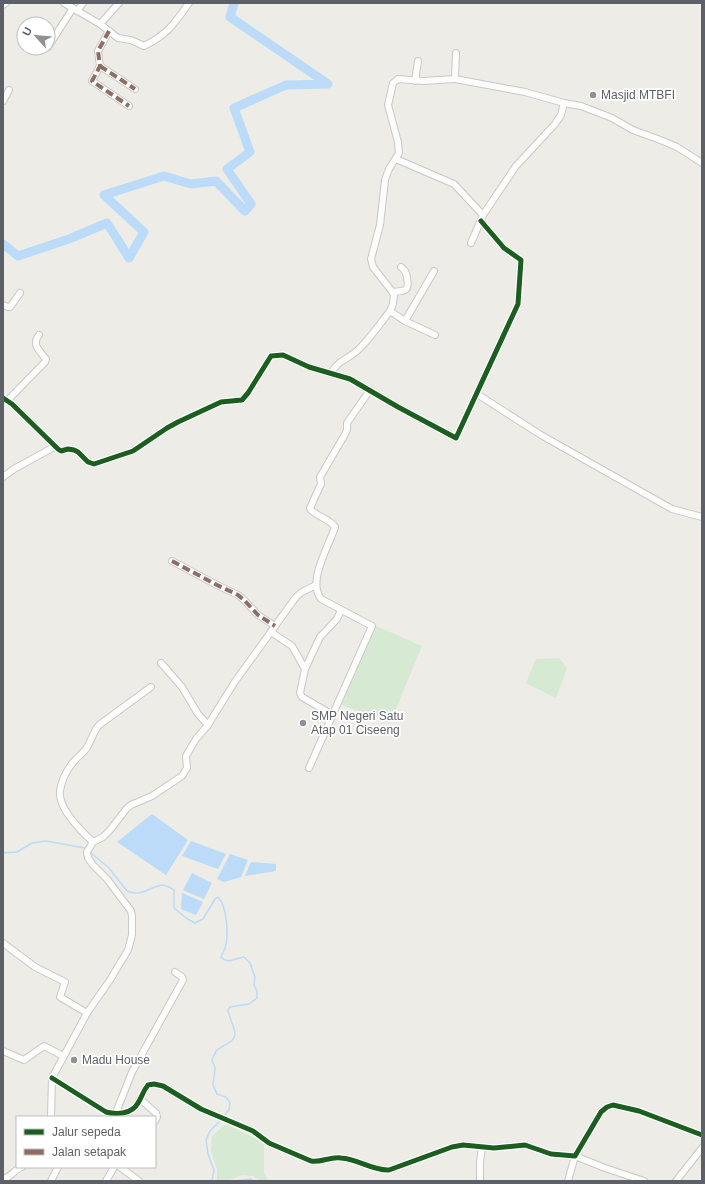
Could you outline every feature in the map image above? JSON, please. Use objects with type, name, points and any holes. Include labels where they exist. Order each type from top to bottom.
[{"type":"street","points":[[64,3],[100,24],[118,38],[131,40],[144,46],[158,40],[175,24],[189,3]]},
{"type":"street","points":[[56,37],[75,9],[83,3]]},
{"type":"street","points":[[100,24],[119,3]]},
{"type":"street","points":[[108,31],[98,51],[100,66],[92,81],[129,106]]},
{"type":"street","points":[[454,79],[456,53]]},
{"type":"street","points":[[415,81],[418,61]]},
{"type":"street","points":[[100,66],[135,89]]},
{"type":"street","points":[[331,373],[341,360],[359,350],[390,311],[394,298],[392,292],[373,267],[371,260],[380,225],[385,180],[399,150],[388,100],[393,83],[396,80],[423,81],[454,79],[525,92],[564,103],[581,106],[612,118],[633,130],[677,147],[702,163]]},
{"type":"street","points":[[3,101],[9,90]]},
{"type":"street","points":[[471,242],[482,218],[516,166],[555,124],[561,115],[564,103]]},
{"type":"street","points":[[39,335],[36,345],[46,360],[5,399],[38,428],[54,447],[61,451],[68,449],[74,450],[88,462],[94,464],[128,453],[167,428],[221,402],[242,400],[273,355],[282,355],[309,367],[350,379],[456,438],[518,304],[521,260],[504,248],[454,184],[396,159]]},
{"type":"street","points":[[392,292],[403,291],[408,287],[409,283],[406,271],[402,267]]},
{"type":"street","points":[[405,321],[434,271]]},
{"type":"street","points":[[3,304],[10,307],[20,293]]},
{"type":"street","points":[[390,311],[405,321],[435,335]]},
{"type":"street","points":[[309,768],[372,626],[321,599],[317,594],[316,585],[322,560],[335,527],[333,524],[314,513],[310,508],[320,486],[320,477],[344,436],[347,423],[370,390]]},
{"type":"street","points":[[477,394],[541,435],[672,509],[702,517]]},
{"type":"street","points":[[3,477],[14,469],[54,447]]},
{"type":"street","points":[[172,562],[217,586],[238,595],[258,615],[275,626]]},
{"type":"street","points":[[51,1116],[52,1078],[86,1013],[122,960],[132,941],[132,916],[128,905],[107,879],[93,865],[88,858],[87,852],[92,842],[100,839],[110,830],[126,808],[131,804],[152,796],[182,776],[187,768],[186,760],[188,753],[196,739],[208,725],[234,683],[299,594],[316,585]]},
{"type":"street","points":[[332,715],[302,697],[300,693],[305,668],[320,637],[338,619],[341,610]]},
{"type":"street","points":[[271,632],[292,646],[305,668]]},
{"type":"street","points":[[161,663],[182,687],[198,714],[208,725]]},
{"type":"street","points":[[92,842],[74,822],[63,805],[60,794],[62,785],[71,766],[86,749],[99,725],[151,687]]},
{"type":"street","points":[[3,943],[35,967],[65,982],[60,997],[86,1013]]},
{"type":"street","points":[[116,1116],[132,1072],[183,980],[182,977],[175,972]]},
{"type":"street","points":[[3,1051],[24,1060],[44,1046],[63,1056]]},
{"type":"street","points":[[52,1078],[106,1112],[116,1116],[129,1112],[138,1104],[148,1085],[158,1084],[201,1109],[253,1131],[269,1143],[311,1161],[317,1162],[342,1158],[381,1170],[389,1170],[457,1146],[463,1145],[494,1148],[525,1145],[551,1154],[575,1156],[644,1181]]},
{"type":"street","points":[[140,1099],[156,1113],[156,1118]]},
{"type":"street","points":[[568,1181],[575,1156],[601,1112],[610,1105],[639,1111],[702,1135]]},
{"type":"street","points":[[480,1181],[482,1147]]},
{"type":"street","points":[[676,1181],[702,1148]]},
{"type":"street","points":[[3,1179],[9,1177],[20,1168]]},
{"type":"street","points":[[51,1181],[58,1168]]},
{"type":"street","points":[[106,1181],[113,1168]]},
{"type":"street","points":[[121,1168],[139,1181]]},
{"type":"green space","points":[[374,625],[422,646],[390,723],[338,703]]},
{"type":"green space","points":[[559,658],[567,668],[556,698],[526,683],[536,659]]},
{"type":"green space","points":[[226,1124],[264,1143],[264,1172],[268,1181],[260,1181],[253,1176],[242,1175],[227,1181],[217,1181],[217,1169],[211,1151],[212,1136]]},
{"type":"water","points":[[152,814],[188,840],[166,875],[117,842]]},
{"type":"water","points":[[191,841],[226,854],[218,869],[182,856]]},
{"type":"water","points":[[230,854],[248,860],[241,877],[224,882],[217,879]]},
{"type":"water","points":[[251,862],[276,864],[276,871],[245,876]]},
{"type":"water","points":[[192,873],[212,883],[204,899],[183,890]]},
{"type":"water","points":[[182,893],[203,902],[196,915],[181,909]]},
{"type":"waterway","points":[[3,244],[18,256],[69,239],[107,223],[129,258],[144,232],[104,195],[164,176],[191,184],[216,181],[245,211],[251,204],[227,169],[250,152],[234,108],[286,85],[328,84],[230,17],[234,3]]},
{"type":"waterway","points":[[3,853],[17,852],[32,843],[46,841],[87,849]]},
{"type":"waterway","points":[[90,852],[109,868],[127,891],[137,893],[143,892],[159,885],[164,885],[174,890],[174,908],[195,923],[203,919],[215,899],[218,897],[221,901],[227,929],[225,948],[221,957],[226,961],[244,957],[250,963],[255,977],[254,985],[257,991],[257,998],[249,1004],[230,1007],[228,1010],[235,1034],[230,1042],[216,1051],[212,1060],[215,1068],[213,1085],[217,1094],[226,1097],[230,1103],[229,1110],[223,1117]]},
{"type":"waterway","points":[[212,1181],[214,1170],[208,1154],[206,1140],[210,1131],[221,1120]]},
{"type":"waterway","points":[[236,1181],[251,1179],[253,1181]]},
{"type":"marked path","points":[[109,31],[98,51],[100,66],[92,81],[129,106]]},
{"type":"marked path","points":[[100,66],[135,89]]},
{"type":"marked path","points":[[172,561],[238,595],[258,615],[275,626]]},
{"type":"cycle path","points":[[3,398],[12,404],[58,449],[61,451],[68,449],[74,450],[88,462],[94,464],[133,451],[167,428],[221,402],[242,400],[271,356],[283,355],[309,367],[350,379],[456,438],[518,304],[521,260],[504,248],[481,221]]},
{"type":"cycle path","points":[[52,1078],[106,1112],[115,1113],[124,1113],[135,1107],[148,1085],[154,1084],[163,1086],[201,1109],[253,1131],[269,1143],[311,1161],[341,1158],[353,1160],[383,1170],[389,1170],[452,1147],[463,1145],[494,1148],[525,1145],[551,1154],[575,1156],[601,1112],[607,1107],[613,1105],[639,1111],[702,1135]]},
{"type":"place","name":"Masjid MTBFI","points":[[593,95]]},
{"type":"place","name":"SMP Negeri Satu Atap 01 Ciseeng","points":[[303,723]]},
{"type":"place","name":"Madu House","points":[[74,1060]]}]
